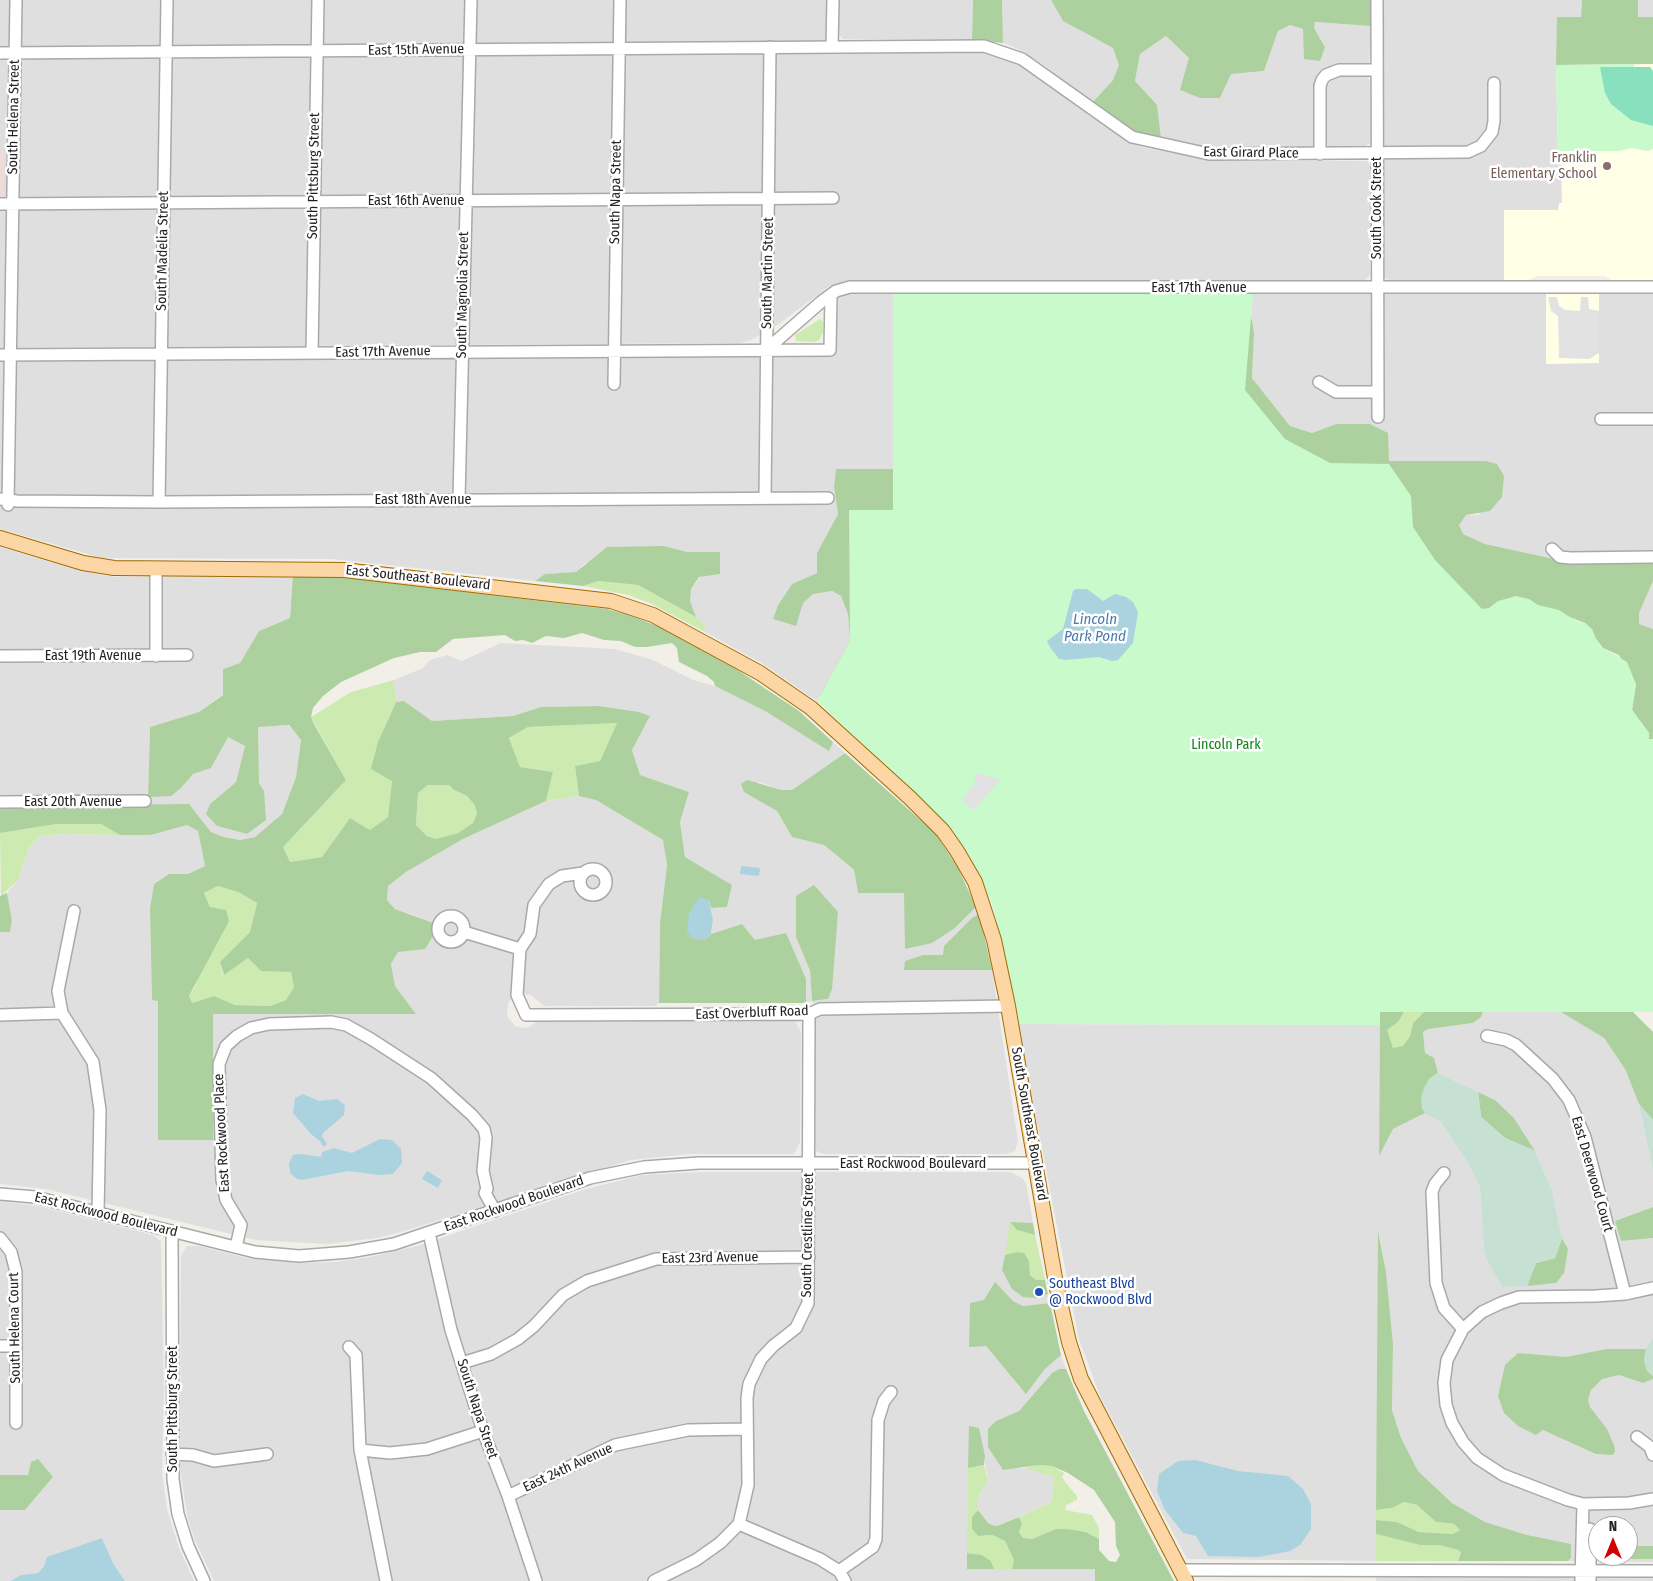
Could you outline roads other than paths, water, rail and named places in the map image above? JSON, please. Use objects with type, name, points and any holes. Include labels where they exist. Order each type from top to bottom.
[{"type":"main road","name":"East Southeast Boulevard","points":[[0,538],[83,563],[114,568],[344,570],[611,601],[653,615],[760,673],[811,708]]},
{"type":"main road","name":"South Southeast Boulevard","points":[[811,708],[910,798],[943,831],[957,850],[984,903],[1008,1006],[1056,1284],[1069,1342],[1081,1379],[1184,1575]]},
{"type":"street","name":"South Helena Street","points":[[7,502],[5,355],[12,204],[16,0]]},
{"type":"street","name":"South Madelia Street","points":[[159,502],[160,354],[168,0]]},
{"type":"street","name":"South Pittsburg Street","points":[[312,353],[318,0]]},
{"type":"street","name":"South Magnolia Street","points":[[459,499],[461,351],[471,0]]},
{"type":"street","name":"South Napa Street","points":[[614,384],[620,0]]},
{"type":"street","points":[[832,47],[833,0]]},
{"type":"street","name":"South Cook Street","points":[[1377,0],[1378,417]]},
{"type":"street","name":"East Girard Place","points":[[832,47],[973,46],[1002,50],[1022,59],[1121,130],[1141,141],[1209,154],[1460,152],[1475,150],[1487,140],[1492,132],[1494,121],[1494,83]]},
{"type":"street","name":"South Martin Street","points":[[765,498],[770,47]]},
{"type":"street","name":"East 15th Avenue","points":[[0,53],[832,47]]},
{"type":"street","points":[[1320,154],[1320,86],[1326,75],[1339,70],[1377,70]]},
{"type":"street","name":"East 16th Avenue","points":[[0,204],[833,198]]},
{"type":"street","name":"East 17th Avenue","points":[[766,350],[831,295],[842,289],[859,287],[1653,287]]},
{"type":"street","name":"East 17th Avenue","points":[[5,355],[830,350],[831,295]]},
{"type":"street","points":[[1319,382],[1336,392],[1378,392]]},
{"type":"street","points":[[1601,419],[1653,419]]},
{"type":"street","name":"East 18th Avenue","points":[[7,502],[828,498]]},
{"type":"street","points":[[1552,549],[1560,557],[1571,558],[1653,557]]},
{"type":"street","points":[[156,569],[156,656]]},
{"type":"street","name":"East 19th Avenue","points":[[0,656],[187,655]]},
{"type":"street","name":"East 20th Avenue","points":[[0,802],[145,801]]},
{"type":"street","points":[[464,932],[520,949],[530,934],[534,905],[549,884],[562,876],[584,874]]},
{"type":"street","points":[[74,910],[58,991],[62,1013],[92,1062],[100,1110],[98,1213]]},
{"type":"street","name":"East Overbluff Road","points":[[520,949],[517,995],[526,1015],[809,1014],[820,1008],[1008,1006]]},
{"type":"street","points":[[0,1015],[62,1013]]},
{"type":"street","name":"South Crestline Street","points":[[738,1524],[748,1485],[747,1398],[754,1370],[773,1346],[796,1328],[808,1303],[810,1164],[809,1014]]},
{"type":"street","name":"East Rockwood Place","points":[[237,1241],[241,1225],[226,1200],[222,1180],[219,1064],[226,1046],[237,1036],[251,1028],[269,1024],[331,1022],[346,1025],[431,1078],[472,1115],[484,1129],[486,1138],[483,1171],[487,1189],[491,1192],[493,1198],[493,1206]]},
{"type":"street","name":"East Deerwood Court","points":[[1487,1036],[1516,1044],[1553,1079],[1569,1100],[1585,1137],[1625,1294]]},
{"type":"street","name":"East Rockwood Boulevard","points":[[0,1194],[35,1197],[172,1231],[237,1241],[255,1252],[299,1256],[333,1254],[394,1244],[429,1233],[493,1206],[590,1178],[644,1167],[699,1163],[1036,1163]]},
{"type":"street","points":[[1444,1173],[1435,1184],[1432,1192],[1436,1283],[1444,1308],[1463,1329]]},
{"type":"street","name":"South Pittsburg Street","points":[[172,1231],[172,1454],[178,1514],[188,1546],[204,1581]]},
{"type":"street","name":"South Napa Street","points":[[429,1233],[450,1330],[482,1431],[508,1496],[536,1581]]},
{"type":"street","name":"South Helena Court","points":[[0,1238],[11,1252],[16,1272],[16,1423]]},
{"type":"street","name":"East 23rd Avenue","points":[[462,1363],[490,1354],[518,1339],[534,1326],[563,1295],[587,1281],[656,1259],[809,1257]]},
{"type":"street","points":[[1653,1288],[1625,1294],[1519,1297],[1482,1312],[1463,1329],[1447,1360],[1444,1382],[1446,1405],[1452,1423],[1463,1442],[1477,1458],[1503,1475],[1568,1500],[1586,1504],[1629,1503],[1653,1498]]},
{"type":"street","points":[[0,1346],[16,1346]]},
{"type":"street","points":[[349,1347],[356,1355],[360,1450],[386,1581]]},
{"type":"street","points":[[654,1581],[696,1560],[720,1542],[738,1524],[820,1559],[842,1576],[873,1547],[876,1539],[878,1420],[884,1401],[891,1392]]},
{"type":"street","name":"East 24th Avenue","points":[[508,1496],[616,1445],[688,1430],[747,1429]]},
{"type":"street","points":[[360,1450],[390,1453],[426,1449],[482,1431]]},
{"type":"street","points":[[1637,1438],[1650,1448],[1653,1455]]},
{"type":"street","points":[[172,1454],[193,1455],[214,1461],[267,1454]]},
{"type":"street","points":[[1586,1504],[1586,1576]]},
{"type":"street","points":[[1184,1575],[1586,1576],[1653,1571]]},
{"type":"water","name":"Lincoln Park Pond","points":[[1076,589],[1087,589],[1103,601],[1115,594],[1126,597],[1133,602],[1138,612],[1133,643],[1118,660],[1112,661],[1099,657],[1059,659],[1050,647],[1047,641],[1063,629],[1073,591]]},
{"type":"water","points":[[741,866],[760,868],[759,876],[740,874]]},
{"type":"water","points":[[699,897],[709,900],[713,920],[711,934],[704,940],[693,939],[687,932],[689,913]]},
{"type":"water","points":[[303,1094],[319,1101],[337,1099],[345,1105],[344,1115],[323,1133],[322,1136],[327,1144],[323,1147],[320,1141],[311,1134],[293,1113],[295,1098]]},
{"type":"water","points":[[380,1139],[392,1140],[401,1149],[402,1163],[393,1174],[379,1175],[348,1171],[302,1180],[297,1179],[290,1173],[289,1163],[293,1155],[301,1154],[321,1157],[322,1152],[334,1148],[352,1153]]},
{"type":"water","points":[[427,1171],[442,1180],[438,1188],[422,1179]]},
{"type":"water","points":[[1195,1460],[1238,1471],[1288,1476],[1303,1489],[1311,1504],[1311,1529],[1300,1545],[1290,1551],[1259,1557],[1208,1556],[1196,1536],[1183,1533],[1165,1510],[1157,1491],[1159,1474],[1178,1461]]},
{"type":"water","points":[[102,1538],[113,1563],[125,1581],[10,1581],[21,1575],[38,1573],[44,1566],[47,1557]]},
{"type":"place","name":"Franklin Elementary School","points":[[1607,166]]},
{"type":"place","name":"Southeast Blvd @ Rockwood Blvd","points":[[1039,1292]]},
{"type":"park label","name":"Lincoln Park","points":[[1226,745]]}]
